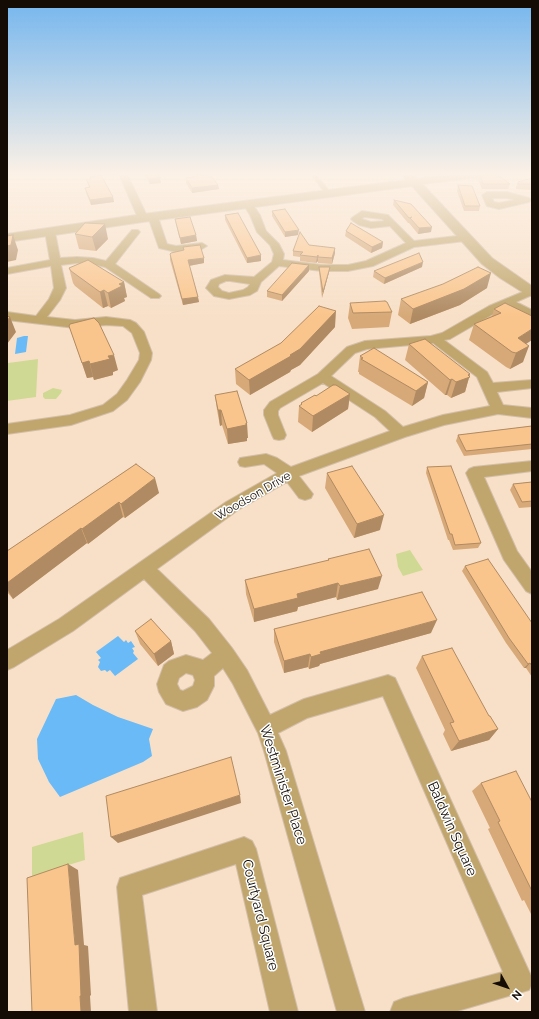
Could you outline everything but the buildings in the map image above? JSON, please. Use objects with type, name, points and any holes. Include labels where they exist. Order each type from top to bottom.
[{"type":"street","points":[[7,238],[118,222]]},
{"type":"street","points":[[150,222],[162,244],[166,248],[176,249],[202,246]]},
{"type":"street","points":[[256,281],[277,262],[279,254],[278,250],[262,232],[258,222]]},
{"type":"street","points":[[450,222],[497,269],[532,291]]},
{"type":"street","points":[[392,223],[412,244]]},
{"type":"street","points":[[40,319],[60,288],[50,232]]},
{"type":"street","points":[[110,265],[135,232]]},
{"type":"street","points":[[277,262],[322,268],[348,268],[369,264],[383,259],[412,244],[465,238]]},
{"type":"street","points":[[7,271],[55,262],[77,260],[110,265],[155,296]]},
{"type":"street","points":[[279,435],[271,415],[271,410],[275,405],[323,377],[351,350],[365,345],[435,339],[446,336],[493,308],[532,291]]},
{"type":"street","points":[[507,302],[532,314]]},
{"type":"street","points":[[7,316],[75,324],[106,321],[126,323],[138,332],[146,353],[145,360],[138,374],[122,397],[108,408],[71,420],[7,428]]},
{"type":"street","points":[[435,339],[482,375],[490,388],[498,409]]},
{"type":"street","points":[[323,377],[380,414],[400,433]]},
{"type":"street","points":[[490,388],[532,384]]},
{"type":"street","name":"Woodson Drive","points":[[7,661],[66,625],[232,506],[289,474],[400,433],[443,420],[498,409],[532,413]]},
{"type":"street","points":[[245,462],[266,459],[289,474],[305,494]]},
{"type":"street","points":[[532,466],[474,473],[510,555],[532,586]]},
{"type":"street","name":"Westminister Place","points":[[145,569],[202,625],[226,654],[240,677],[266,728],[276,756],[351,1012]]},
{"type":"street","points":[[203,673],[226,654]]},
{"type":"street","name":"Baldwin Square","points":[[266,728],[304,709],[388,685],[520,981],[404,1012]]},
{"type":"street","name":"Courtyard Square","points":[[143,1012],[129,887],[244,849],[284,1012]]},
{"type":"green space","points":[[38,359],[36,397],[7,401],[8,363]]},
{"type":"green space","points":[[53,388],[62,390],[61,393],[56,399],[45,399],[43,397],[43,393]]},
{"type":"green space","points":[[410,550],[423,570],[403,576],[398,567],[396,554]]},
{"type":"green space","points":[[83,832],[85,860],[32,876],[32,847]]},
{"type":"water","points":[[28,336],[26,352],[15,354],[17,338]]},
{"type":"water","points":[[118,636],[124,642],[126,640],[128,643],[131,641],[135,647],[132,648],[134,651],[133,653],[138,659],[115,676],[110,670],[107,672],[105,670],[101,671],[98,667],[100,662],[98,660],[101,658],[96,652]]},
{"type":"water","points":[[76,695],[118,717],[153,729],[149,739],[152,756],[143,762],[60,797],[49,782],[38,759],[37,739],[56,699]]}]
